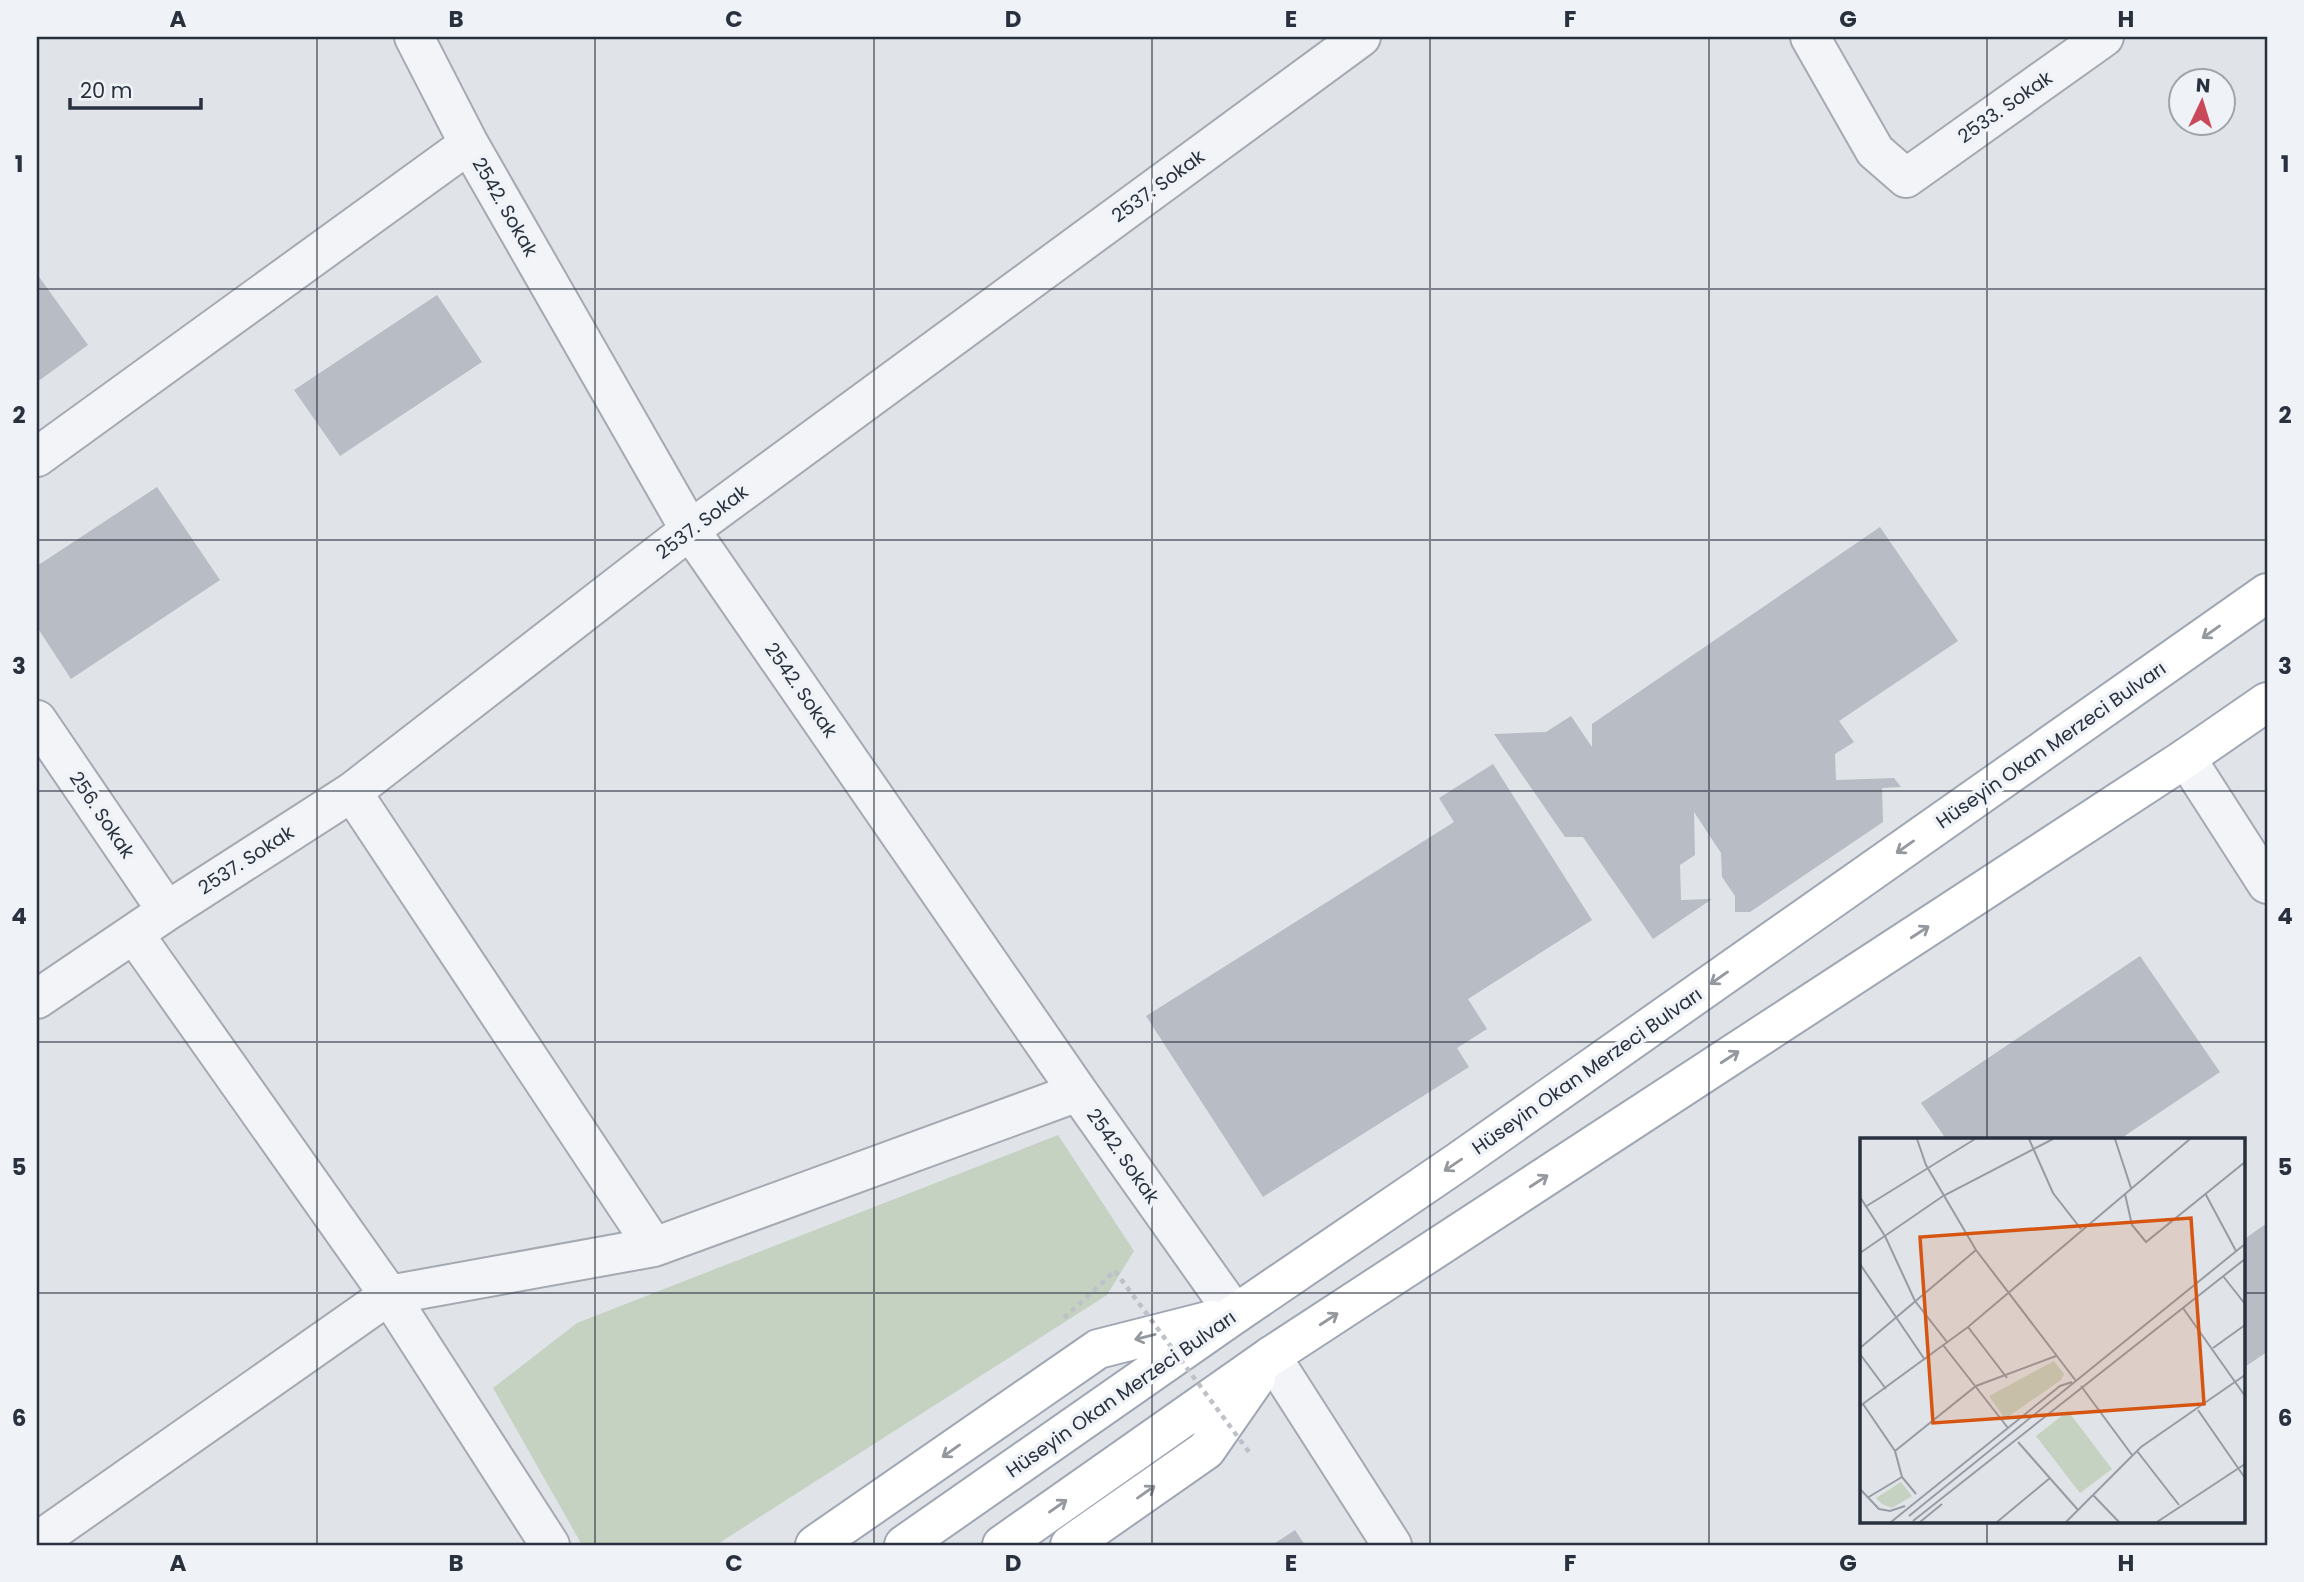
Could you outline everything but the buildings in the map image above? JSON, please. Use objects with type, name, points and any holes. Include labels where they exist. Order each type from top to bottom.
[{"type":"main road","name":"Hüseyin Okan Merzeci Bulvarı","points":[[904,1545],[1458,1162],[2267,593]]},
{"type":"main road","points":[[1002,1545],[1271,1356],[2186,758],[2267,702]]},
{"type":"main road","points":[[815,1545],[1098,1349],[1235,1314]]},
{"type":"main road","points":[[1070,1545],[1206,1450],[1271,1356]]},
{"type":"street","name":"2542. Sokak","points":[[414,37],[469,144],[690,530],[1078,1092],[1235,1314]]},
{"type":"street","name":"2537. Sokak","points":[[37,999],[167,911],[352,792],[690,530],[1361,37]]},
{"type":"street","name":"2533. Sokak","points":[[1810,37],[1875,151],[1906,178],[2105,37]]},
{"type":"street","points":[[37,457],[469,144]]},
{"type":"street","name":"256. Sokak","points":[[37,720],[167,911]]},
{"type":"street","points":[[2186,758],[2267,884]]},
{"type":"street","points":[[352,792],[654,1247]]},
{"type":"street","points":[[134,934],[389,1295],[550,1545]]},
{"type":"street","points":[[37,1542],[389,1295],[654,1247],[1078,1092]]},
{"type":"street","points":[[1271,1356],[1392,1545]]},
{"type":"path","points":[[1057,1325],[1115,1271],[1252,1456]]},
{"type":"green space","points":[[1058,1135],[1134,1251],[1107,1295],[716,1545],[582,1545],[493,1388],[577,1323]]}]
